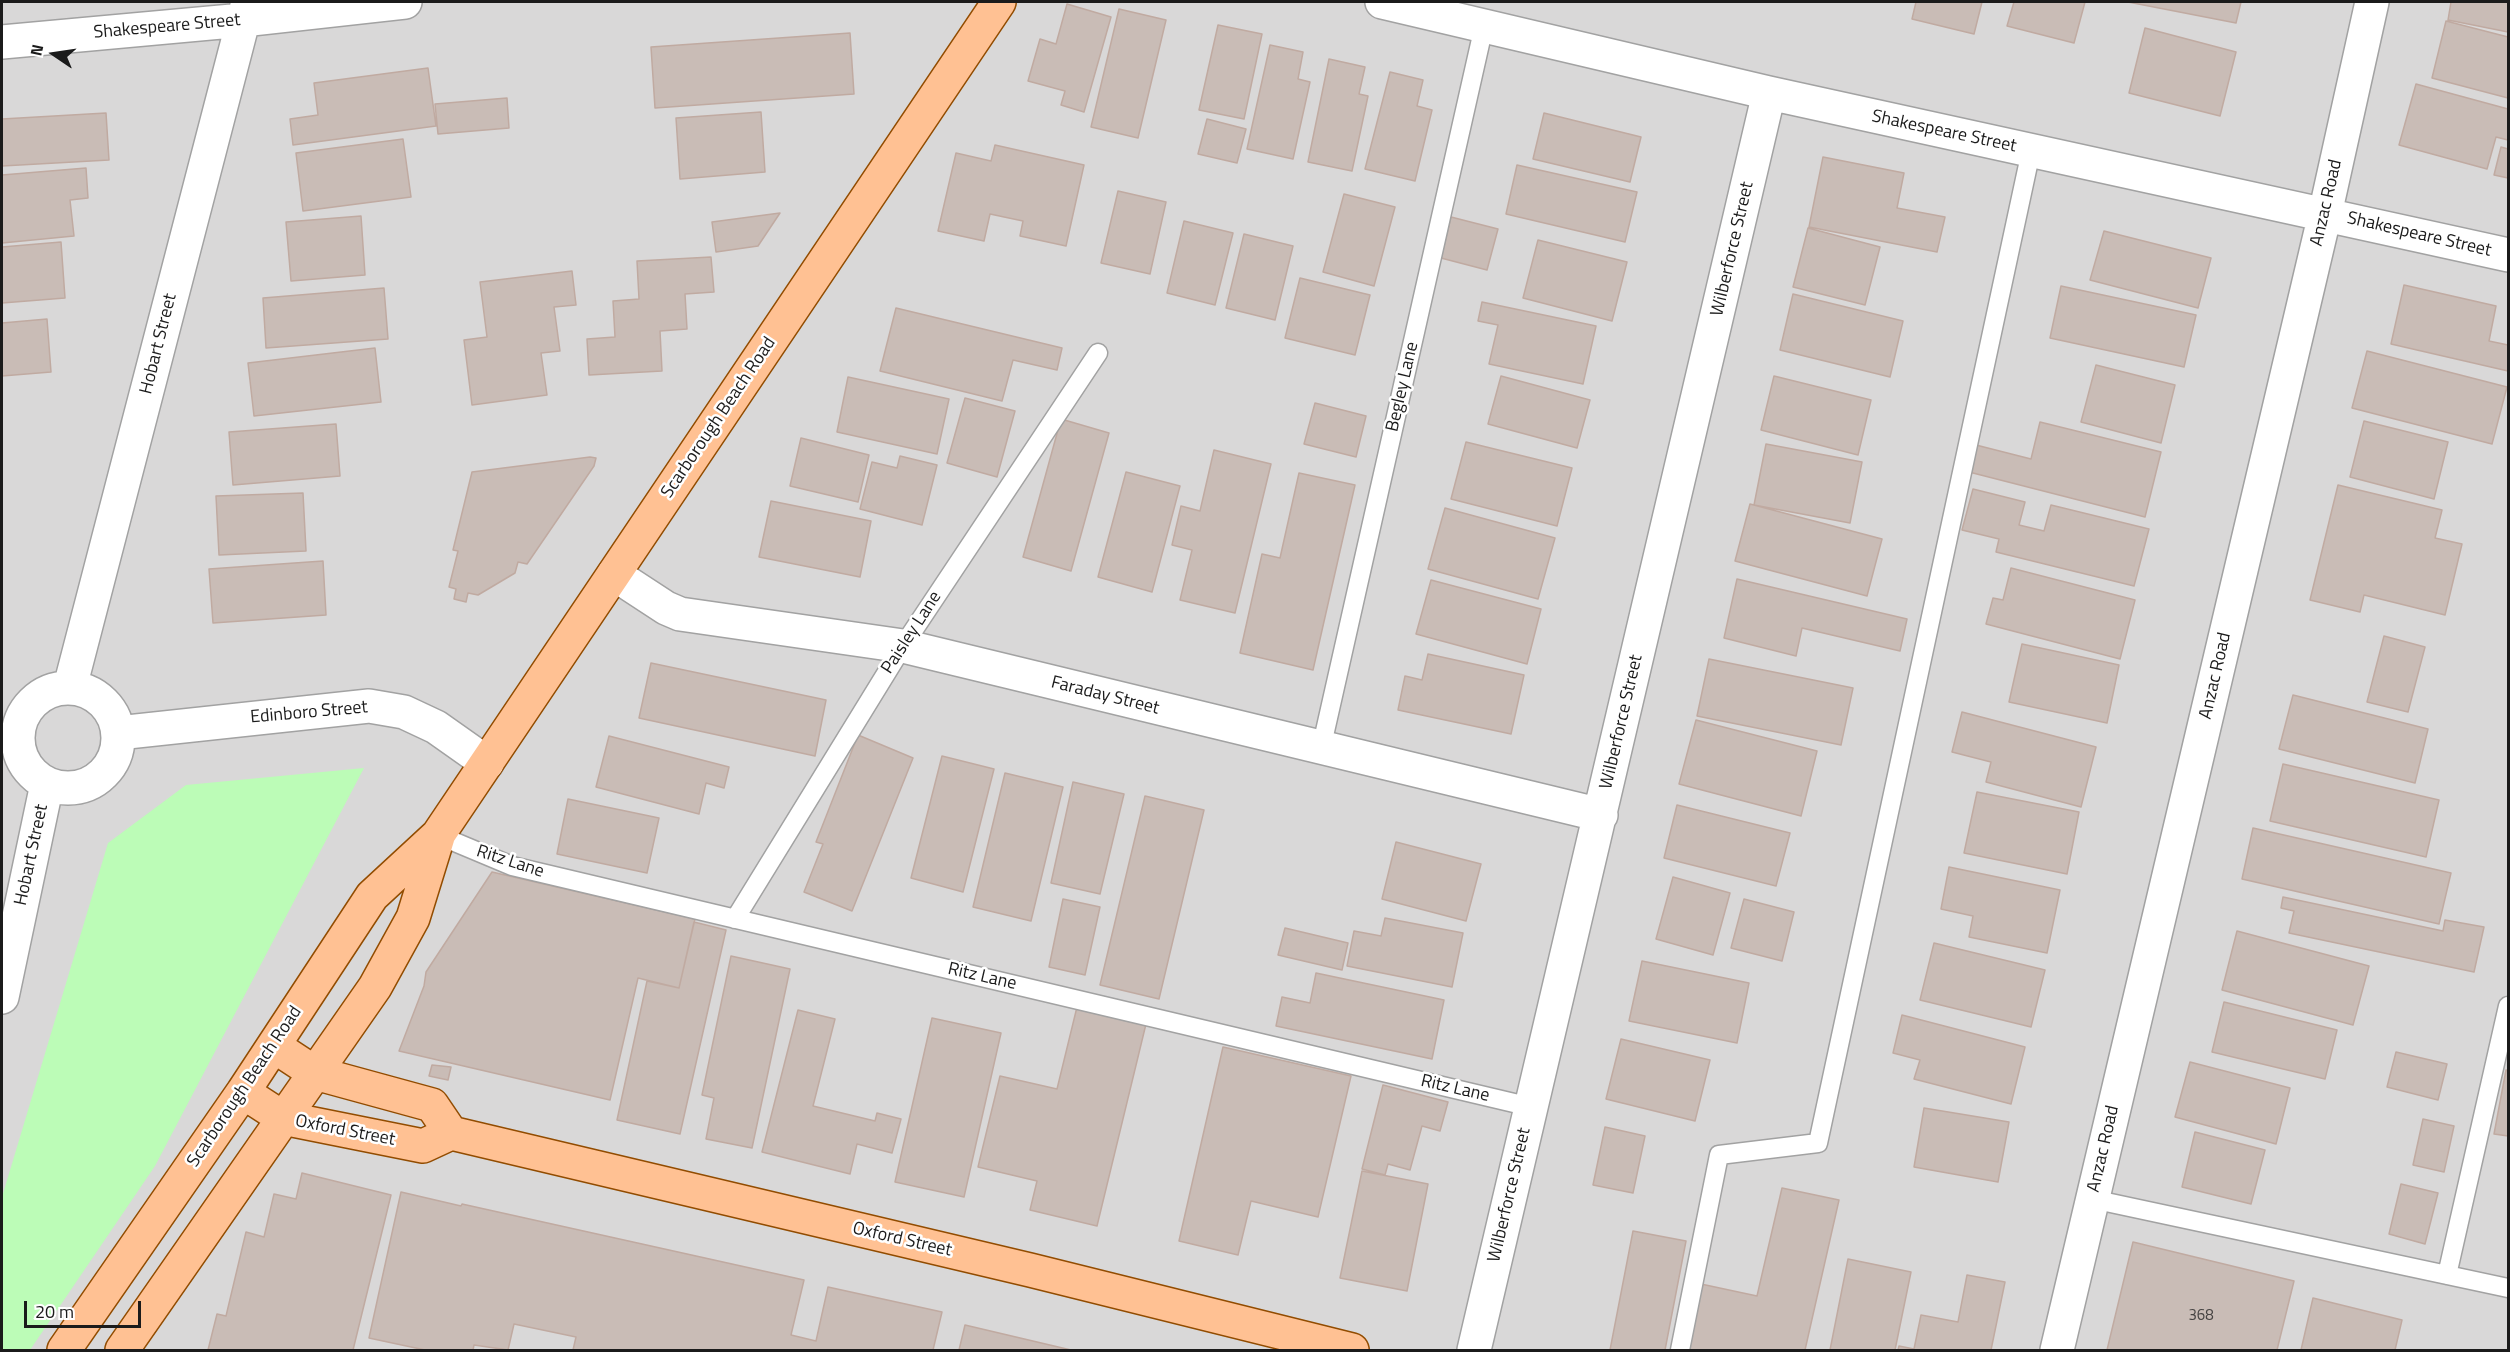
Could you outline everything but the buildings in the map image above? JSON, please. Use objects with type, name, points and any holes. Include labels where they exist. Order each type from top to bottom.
[{"type":"main road","name":"Scarborough Beach Road","points":[[64,1350],[243,1092],[372,896],[438,835],[999,2]]},
{"type":"main road","name":"Scarborough Beach Road","points":[[122,1350],[375,987],[413,918],[438,835]]},
{"type":"main road","points":[[274,1046],[315,1073],[432,1105],[451,1133]]},
{"type":"main road","name":"Oxford Street","points":[[243,1092],[283,1118],[423,1146],[451,1133],[1030,1270],[1352,1350]]},
{"type":"street","name":"Shakespeare Street","points":[[2,42],[245,11],[405,2]]},
{"type":"street","name":"Shakespeare Street","points":[[1382,2],[1769,93],[2325,213],[2508,255]]},
{"type":"street","name":"Anzac Road","points":[[2057,1350],[2325,213],[2372,2]]},
{"type":"street","name":"Hobart Street","points":[[70,687],[245,11]]},
{"type":"street","name":"Wilberforce Street","points":[[1474,1350],[1769,93]]},
{"type":"street","name":"Faraday Street","points":[[614,574],[666,608],[680,614],[903,646],[1601,815]]},
{"type":"street","points":[[70,687],[86,691],[102,700],[115,720],[118,733],[114,759],[103,775],[92,782],[74,788],[47,784],[30,770],[10,748],[25,712],[35,700],[53,690],[70,687]]},
{"type":"street","name":"Edinboro Street","points":[[118,733],[369,706],[404,712],[436,727],[487,763]]},
{"type":"street","name":"Hobart Street","points":[[2,997],[47,784]]},
{"type":"lane","name":"Begley Lane","points":[[1321,749],[1484,26]]},
{"type":"lane","points":[[1680,1350],[1719,1155],[1818,1143],[2031,151]]},
{"type":"lane","name":"Paisley Lane","points":[[735,919],[903,646],[1098,353]]},
{"type":"lane","name":"Ritz Lane","points":[[438,835],[512,866],[1531,1107]]},
{"type":"lane","points":[[2447,1275],[2508,1006]]},
{"type":"lane","points":[[2092,1199],[2508,1288]]},
{"type":"shaded area","points":[[2,2],[2508,2],[2508,1350],[2,1350]]},
{"type":"green space","points":[[364,768],[155,1166],[30,1350],[2,1350],[2,1197],[108,843],[186,785]]}]
